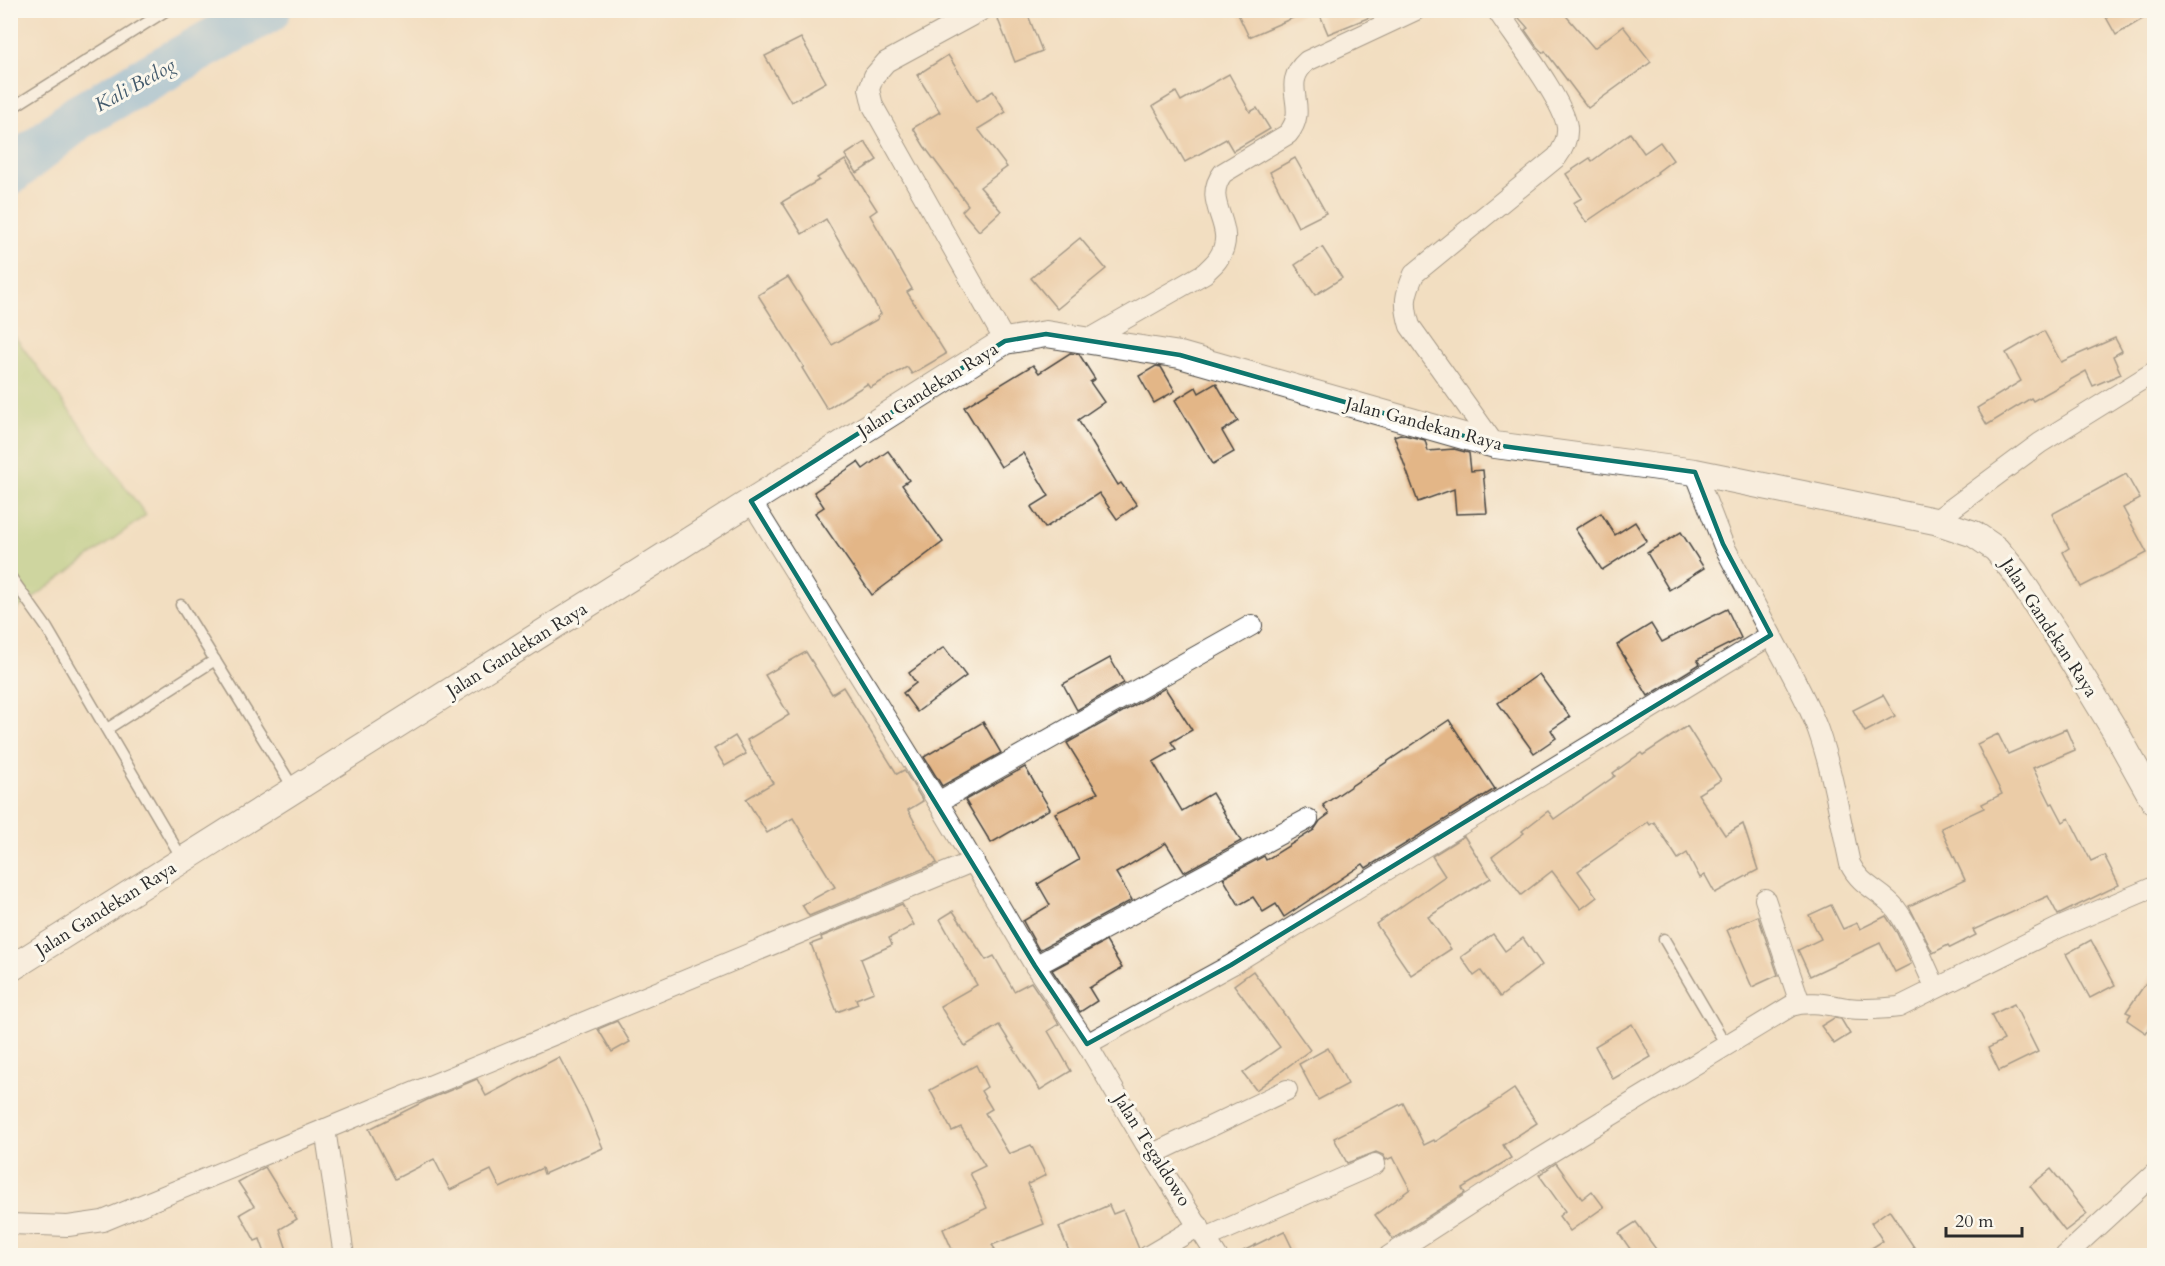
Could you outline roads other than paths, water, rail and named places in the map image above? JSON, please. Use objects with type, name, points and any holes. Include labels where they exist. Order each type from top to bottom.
[{"type":"street","points":[[982,10],[886,62],[874,76],[869,89],[873,106],[1005,342]]},
{"type":"street","points":[[1088,340],[1205,273],[1219,258],[1226,242],[1225,226],[1214,192],[1217,181],[1223,173],[1288,134],[1294,126],[1298,116],[1293,84],[1300,66],[1416,10]]},
{"type":"street","points":[[1495,445],[1410,326],[1405,310],[1405,294],[1414,274],[1557,157],[1566,140],[1567,127],[1559,104],[1497,10]]},
{"type":"street","name":"Jalan Gandekan Raya","points":[[10,969],[1005,342],[1046,334],[1180,355],[1495,445],[1695,472],[1935,521],[1974,534],[1996,549],[2015,572],[2060,639],[2154,801]]},
{"type":"street","points":[[1935,521],[2040,443],[2154,372]]},
{"type":"street","points":[[1695,472],[1724,544],[1807,704],[1817,729],[1828,763],[1850,864],[1864,884],[1895,908],[1936,988]]},
{"type":"street","name":"Jalan Tegaldowo","points":[[751,501],[938,802],[1035,966],[1087,1044],[1216,1256]]},
{"type":"street","points":[[938,802],[1252,625]]},
{"type":"street","points":[[1087,1044],[1231,965],[1771,635]]},
{"type":"street","points":[[1035,966],[1308,819]]},
{"type":"street","points":[[10,1224],[69,1226],[103,1221],[974,861]]},
{"type":"street","points":[[1389,1256],[1518,1172],[1791,1006],[1809,1002],[1877,1010],[1899,1007],[2058,928],[2154,887]]},
{"type":"street","points":[[1765,899],[1800,1003]]},
{"type":"street","points":[[1153,1154],[1287,1090]]},
{"type":"street","points":[[325,1129],[344,1256]]},
{"type":"street","points":[[1148,1256],[1375,1164]]},
{"type":"street","points":[[2065,1256],[2154,1174]]},
{"type":"lane","points":[[10,109],[167,10]]},
{"type":"lane","points":[[10,576],[47,628],[184,861]]},
{"type":"lane","points":[[180,606],[295,790]]},
{"type":"lane","points":[[107,729],[215,660]]},
{"type":"lane","points":[[1664,939],[1726,1045]]},
{"type":"waterway","name":"Kali Bedog","points":[[10,172],[80,116],[268,10]]}]
